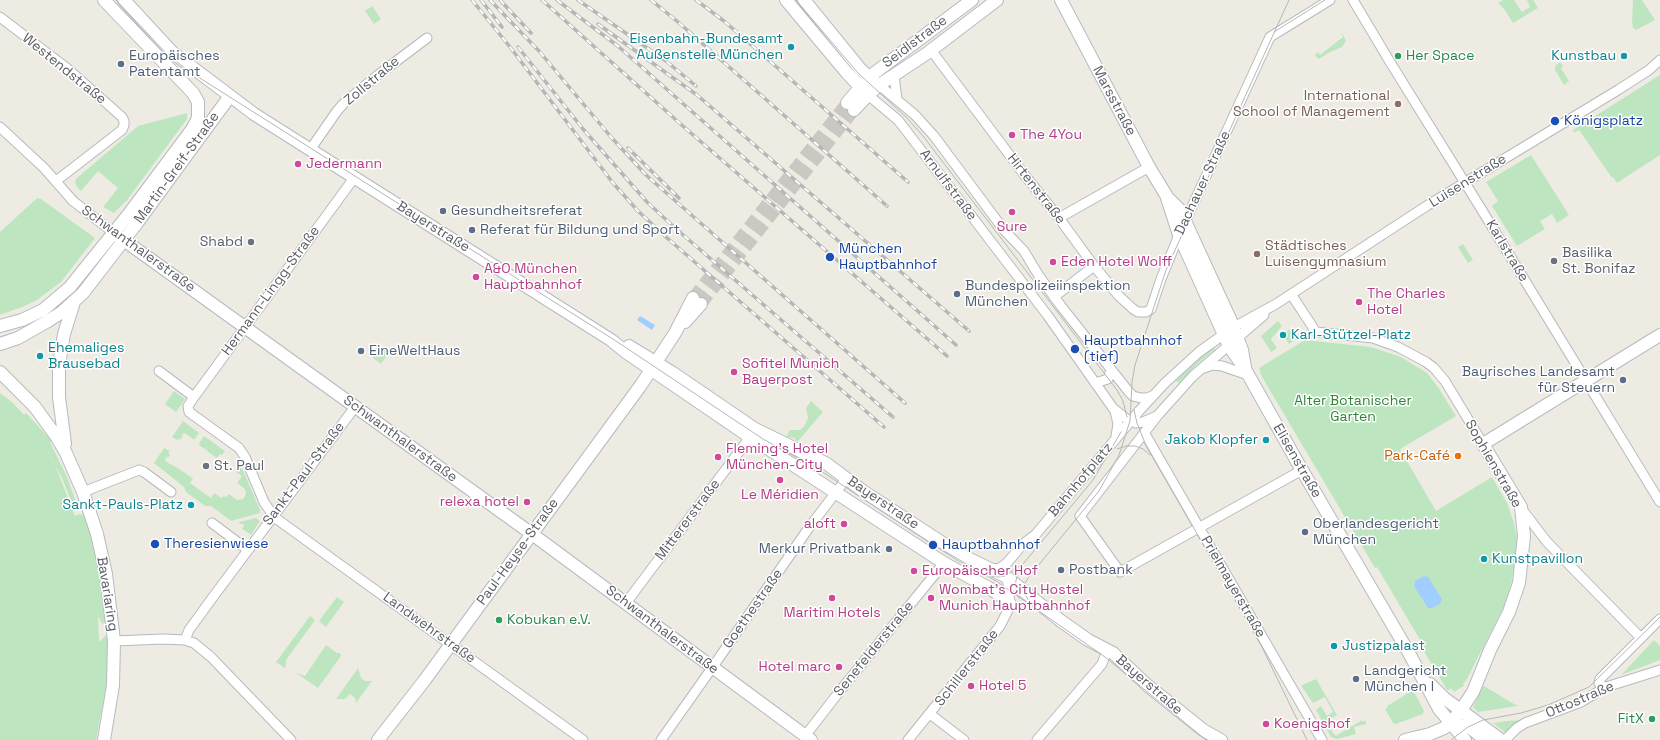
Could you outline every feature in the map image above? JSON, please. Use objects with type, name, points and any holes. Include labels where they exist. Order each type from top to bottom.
[{"type":"main road","name":"Martin-Greif-Straße","points":[[104,0],[181,80],[197,100],[199,109],[196,121],[188,134],[114,233]]},
{"type":"main road","name":"Bayerstraße","points":[[124,0],[172,52],[228,98],[611,340],[631,347],[654,366],[750,437],[944,563],[989,588],[1006,599],[1010,604]]},
{"type":"main road","name":"Arnulfstraße","points":[[786,0],[864,91]]},
{"type":"main road","name":"Arnulfstraße","points":[[804,0],[842,49],[869,77],[879,85]]},
{"type":"main road","name":"Seidlstraße","points":[[864,91],[869,77],[972,0]]},
{"type":"main road","name":"Seidlstraße","points":[[864,91],[879,85],[931,50],[997,0]]},
{"type":"main road","name":"Marsstraße","points":[[1061,2],[1149,167],[1166,195],[1179,209],[1185,221]]},
{"type":"main road","points":[[851,107],[864,91]]},
{"type":"main road","name":"Martin-Greif-Straße","points":[[124,240],[228,98]]},
{"type":"main road","name":"Marsstraße","points":[[1166,195],[1179,234]]},
{"type":"main road","name":"Elisenstraße","points":[[1185,221],[1231,336]]},
{"type":"main road","points":[[0,326],[22,320],[43,310],[70,287],[114,233]]},
{"type":"main road","name":"Schwanthalerstraße","points":[[114,233],[532,534],[808,738]]},
{"type":"main road","name":"Elisenstraße","points":[[1179,234],[1231,336],[1242,350],[1246,372],[1422,676],[1439,709],[1465,740]]},
{"type":"main road","name":"Bavariaring","points":[[66,453],[59,405],[59,365],[64,336],[74,302],[83,293],[124,240]]},
{"type":"main road","name":"Paul-Heyse-Straße","points":[[378,740],[532,534],[654,366],[697,301]]},
{"type":"main road","points":[[0,344],[18,338],[33,330],[74,302]]},
{"type":"main road","points":[[1483,444],[1660,335]]},
{"type":"main road","name":"Bayerstraße","points":[[654,366],[755,429],[827,464],[846,479],[961,555],[993,569],[1008,584],[1093,643],[1117,657],[1147,685],[1203,730],[1221,740]]},
{"type":"main road","name":"Bavariaring","points":[[0,372],[50,426],[66,453],[83,492],[97,534],[106,574],[114,641],[113,685],[104,740]]},
{"type":"main road","name":"Bavariaring","points":[[0,379],[20,392]]},
{"type":"main road","name":"Sophienstraße","points":[[1450,723],[1461,710],[1475,688],[1490,650],[1516,595],[1522,565],[1524,536],[1521,508],[1483,444]]},
{"type":"main road","name":"Elisenstraße","points":[[1422,676],[1440,695],[1501,740]]},
{"type":"main road","points":[[1405,740],[1435,732],[1450,723],[1469,728],[1486,740]]},
{"type":"street","name":"Dachauer Straße","points":[[1151,309],[1179,234],[1270,37],[1330,0]]},
{"type":"street","name":"Karlstraße","points":[[1353,0],[1660,502]]},
{"type":"street","name":"Westendstraße","points":[[0,17],[68,69],[122,117],[124,123],[122,130],[56,182]]},
{"type":"street","name":"Zollstraße","points":[[310,150],[337,111],[346,102],[378,74],[426,38]]},
{"type":"street","name":"Hirtenstraße","points":[[931,50],[1094,266],[1119,296],[1133,310],[1142,312],[1151,309]]},
{"type":"street","name":"Luisenstraße","points":[[1154,395],[1170,378],[1199,352],[1231,336],[1291,294],[1465,183],[1618,90],[1649,70],[1660,60]]},
{"type":"street","name":"Seidlstraße","points":[[894,75],[897,100]]},
{"type":"street","name":"Arnulfstraße","points":[[879,85],[915,115],[934,136],[1004,230],[1024,251],[1054,297],[1132,395],[1144,399],[1154,395]]},
{"type":"street","name":"Arnulfstraße","points":[[864,91],[898,120],[1048,316],[1112,406],[1116,414],[1118,424],[1115,438]]},
{"type":"street","name":"Schwanthalerstraße","points":[[0,127],[18,142],[72,201],[114,233]]},
{"type":"street","points":[[1059,218],[1149,167]]},
{"type":"street","name":"Hermann-Lingg-Straße","points":[[274,517],[264,502],[243,453],[235,444],[189,412],[188,406],[354,178]]},
{"type":"street","points":[[1054,297],[1094,266]]},
{"type":"street","name":"Sophienstraße","points":[[1291,294],[1316,332],[1373,338],[1406,350],[1434,368],[1444,381],[1483,444]]},
{"type":"street","name":"Luisenstraße","points":[[1158,415],[1231,336]]},
{"type":"street","points":[[1201,369],[1212,365],[1246,372]]},
{"type":"street","points":[[1095,383],[1108,379],[1111,370]]},
{"type":"street","points":[[159,371],[194,397]]},
{"type":"street","points":[[1170,378],[1181,389]]},
{"type":"street","points":[[1161,388],[1172,400]]},
{"type":"street","name":"Bahnhofplatz","points":[[993,569],[1000,568],[1007,563],[1023,544],[1045,524],[1103,455],[1115,438],[1154,395]]},
{"type":"street","name":"Sankt-Paul-Straße","points":[[185,640],[189,630],[355,406]]},
{"type":"street","name":"Arnulfstraße","points":[[1112,406],[1130,421]]},
{"type":"street","points":[[1130,421],[1137,423],[1142,422],[1158,415]]},
{"type":"street","name":"Bahnhofplatz","points":[[1158,415],[1145,434],[1080,516],[1120,572],[1199,528]]},
{"type":"street","name":"Prielmayerstraße","points":[[1145,434],[1322,740]]},
{"type":"street","name":"Mittererstraße","points":[[626,603],[750,437]]},
{"type":"street","points":[[83,492],[139,470],[171,492]]},
{"type":"street","points":[[1199,528],[1302,470]]},
{"type":"street","name":"Goethestraße","points":[[661,740],[804,535],[846,479]]},
{"type":"street","points":[[1521,508],[1547,542],[1641,638]]},
{"type":"street","name":"Landwehrstraße","points":[[274,517],[583,740]]},
{"type":"street","points":[[212,523],[248,550]]},
{"type":"street","name":"Senefelderstraße","points":[[808,738],[843,686],[944,563]]},
{"type":"street","points":[[1007,563],[1010,604]]},
{"type":"street","name":"Schillerstraße","points":[[908,740],[1000,626],[1010,604]]},
{"type":"street","points":[[1606,687],[1599,683],[1600,679],[1660,619]]},
{"type":"street","points":[[114,641],[163,639],[185,640],[202,649],[290,740]]},
{"type":"street","points":[[1042,738],[1102,664],[1107,650]]},
{"type":"street","name":"Ottostraße","points":[[1505,740],[1517,728],[1525,723],[1581,702],[1606,687],[1660,670]]},
{"type":"street","points":[[930,714],[964,740]]},
{"type":"green space","points":[[1503,0],[1514,0],[1522,12],[1530,7],[1527,0],[1533,0],[1538,8],[1513,23],[1498,3]]},
{"type":"green space","points":[[1633,0],[1642,0],[1655,20],[1636,30],[1633,28],[1632,21]]},
{"type":"green space","points":[[372,6],[381,19],[374,24],[365,11]]},
{"type":"green space","points":[[1341,33],[1346,41],[1342,47],[1319,59],[1316,57],[1315,55],[1318,52],[1320,55],[1343,37]]},
{"type":"green space","points":[[1560,62],[1563,66],[1561,68],[1569,81],[1564,85],[1555,70],[1555,66]]},
{"type":"green space","name":"Königsplatz","points":[[1660,75],[1660,155],[1617,183],[1579,130],[1574,133],[1573,130]]},
{"type":"green space","points":[[187,113],[187,119],[127,200],[114,213],[103,207],[118,188],[98,171],[81,191],[76,186],[75,181],[77,178],[138,126]]},
{"type":"green space","points":[[1531,155],[1569,215],[1557,223],[1552,214],[1540,221],[1545,229],[1517,246],[1492,206],[1498,201],[1486,182]]},
{"type":"green space","points":[[37,198],[41,199],[95,238],[61,282],[37,300],[0,315],[0,232]]},
{"type":"green space","points":[[1463,244],[1473,260],[1468,263],[1458,247]]},
{"type":"green space","points":[[1278,321],[1282,326],[1271,339],[1277,348],[1271,352],[1261,336]]},
{"type":"green space","points":[[1291,329],[1297,339],[1289,344],[1282,334]]},
{"type":"green space","name":"Alter Botanischer Garten","points":[[1305,340],[1371,347],[1401,357],[1427,373],[1438,387],[1456,416],[1400,449],[1436,511],[1492,477],[1507,503],[1514,523],[1518,545],[1510,589],[1504,606],[1466,681],[1463,683],[1464,686],[1454,692],[1452,689],[1447,690],[1422,648],[1424,647],[1422,643],[1377,567],[1375,568],[1262,377],[1259,368]]},
{"type":"green space","points":[[1213,346],[1215,349],[1196,365],[1179,383],[1175,380]]},
{"type":"green space","points":[[383,348],[389,352],[381,364],[372,357]]},
{"type":"green space","points":[[174,391],[185,399],[176,412],[165,404]]},
{"type":"green space","points":[[0,393],[12,402],[24,415],[26,413],[52,441],[50,442],[67,477],[78,507],[74,508],[55,465],[75,516],[80,514],[84,515],[88,524],[99,572],[105,616],[105,622],[102,624],[98,616],[99,642],[105,636],[109,637],[107,681],[96,740],[0,740]]},
{"type":"green space","points":[[811,401],[823,412],[798,441],[795,440],[795,438],[786,437],[790,430],[800,430],[805,425],[808,418],[806,408]]},
{"type":"green space","points":[[183,421],[199,433],[194,440],[185,433],[181,435],[183,436],[180,440],[172,437]]},
{"type":"green space","points":[[204,436],[225,451],[222,455],[220,454],[217,458],[212,455],[213,453],[211,454],[206,450],[207,449],[200,446],[199,443]]},
{"type":"green space","points":[[164,448],[170,451],[168,453],[170,454],[168,458],[165,458],[165,461],[181,470],[181,472],[182,471],[187,474],[187,476],[188,475],[193,479],[190,483],[211,498],[214,493],[221,498],[224,496],[226,497],[229,494],[237,500],[243,499],[246,494],[245,489],[237,483],[242,476],[236,472],[238,469],[236,467],[239,465],[242,468],[260,513],[231,521],[211,506],[205,506],[186,492],[184,487],[154,463]]},
{"type":"green space","points":[[256,518],[260,521],[251,535],[241,528],[244,527],[243,524],[240,524],[239,522]]},
{"type":"green space","points":[[337,597],[344,602],[326,627],[319,621]]},
{"type":"green space","points":[[310,616],[315,620],[286,660],[285,668],[276,662]]},
{"type":"green space","points":[[1654,640],[1660,646],[1660,660],[1621,675]]},
{"type":"green space","points":[[326,645],[337,653],[340,653],[341,656],[318,688],[296,673],[305,676]]},
{"type":"green space","points":[[358,668],[361,678],[365,681],[372,681],[356,703],[355,698],[350,694],[345,699],[336,699]]},
{"type":"green space","points":[[1316,679],[1337,715],[1327,721],[1333,733],[1336,736],[1362,720],[1363,722],[1366,720],[1366,724],[1354,727],[1356,734],[1337,739],[1331,737],[1316,710],[1321,706],[1327,716],[1333,712],[1325,697],[1313,703],[1302,687],[1302,685]]},
{"type":"green space","points":[[1484,686],[1518,706],[1478,712],[1473,707]]},
{"type":"green space","points":[[1413,690],[1424,711],[1423,714],[1396,724],[1393,723],[1385,709],[1388,707],[1387,706]]},
{"type":"green space","points":[[1522,720],[1506,733],[1493,723],[1506,721]]},
{"type":"water","points":[[640,316],[655,325],[652,330],[637,320]]},
{"type":"water","points":[[1424,576],[1428,577],[1442,599],[1440,604],[1432,608],[1428,608],[1414,586],[1415,581]]},
{"type":"tunnel","points":[[693,298],[847,103]]},
{"type":"tunnel","points":[[701,304],[854,110]]},
{"type":"tram line","points":[[116,0],[166,53],[187,70],[616,341],[763,439],[818,469],[927,541],[996,581],[1105,657],[1206,740]]},
{"type":"tram line","points":[[796,0],[858,73],[906,117],[923,136],[1117,390],[1123,401],[1127,417]]},
{"type":"tram line","points":[[1030,603],[1025,594],[1025,583],[1028,578],[1099,491],[1119,455],[1130,421],[1132,382],[1135,365],[1166,270],[1289,0]]},
{"type":"tram line","points":[[1274,32],[1325,0]]},
{"type":"tram line","points":[[1134,410],[1137,423],[1145,443],[1262,647],[1307,740]]},
{"type":"tram line","points":[[1019,598],[1015,586],[1018,570],[1093,480],[1121,432]]},
{"type":"tram line","points":[[1117,449],[1126,446],[1135,446],[1143,449],[1150,455]]},
{"type":"tram line","points":[[989,576],[1005,576],[1020,566]]},
{"type":"tram line","points":[[1451,740],[1468,727],[1483,720],[1521,713],[1548,705],[1589,687],[1660,617]]},
{"type":"railway","points":[[472,0],[510,47],[613,183],[638,211],[884,427]]},
{"type":"railway","points":[[481,0],[502,27]]},
{"type":"railway","points":[[490,0],[539,51],[611,137],[646,175],[905,403]]},
{"type":"railway","points":[[500,0],[531,33]]},
{"type":"railway","points":[[542,0],[684,127],[947,356]]},
{"type":"railway","points":[[557,0],[619,47],[956,345]]},
{"type":"railway","points":[[578,0],[666,61],[696,86]]},
{"type":"railway","points":[[651,0],[887,206]]},
{"type":"railway","points":[[696,0],[724,21],[908,182]]},
{"type":"railway","points":[[598,24],[697,95],[969,331]]},
{"type":"railway","points":[[518,47],[583,129],[647,202],[893,417]]},
{"type":"railway","points":[[628,148],[679,198]]},
{"type":"place","name":"Eisenbahn-Bundesamt Außenstelle München","points":[[791,47]]},
{"type":"place","name":"Her Space","points":[[1398,56]]},
{"type":"place","name":"Kunstbau","points":[[1624,56]]},
{"type":"place","name":"Europäisches Patentamt","points":[[121,64]]},
{"type":"place","name":"International School of Management","points":[[1398,104]]},
{"type":"place","name":"Königsplatz","points":[[1555,121]]},
{"type":"place","name":"The 4You","points":[[1012,135]]},
{"type":"place","name":"Jedermann","points":[[298,164]]},
{"type":"place","name":"Gesundheitsreferat","points":[[443,211]]},
{"type":"place","name":"Sure","points":[[1012,212]]},
{"type":"place","name":"Referat für Bildung und Sport","points":[[472,230]]},
{"type":"place","name":"Shabd","points":[[251,242]]},
{"type":"place","name":"Städtisches Luisengymnasium","points":[[1257,254]]},
{"type":"place","name":"München Hauptbahnhof","points":[[830,257]]},
{"type":"place","name":"Basilika St. Bonifaz","points":[[1554,261]]},
{"type":"place","name":"Eden Hotel Wolff","points":[[1053,262]]},
{"type":"place","name":"A&O München Hauptbahnhof","points":[[476,277]]},
{"type":"place","name":"Bundespolizeiinspektion München","points":[[957,294]]},
{"type":"place","name":"The Charles Hotel","points":[[1359,302]]},
{"type":"place","name":"Karl-Stützel-Platz","points":[[1283,335]]},
{"type":"place","name":"Hauptbahnhof (tief)","points":[[1075,349]]},
{"type":"place","name":"EineWeltHaus","points":[[361,351]]},
{"type":"place","name":"Ehemaliges Brausebad","points":[[40,356]]},
{"type":"place","name":"Sofitel Munich Bayerpost","points":[[734,372]]},
{"type":"place","name":"Bayrisches Landesamt für Steuern","points":[[1623,380]]},
{"type":"place","name":"Jakob Klopfer","points":[[1266,440]]},
{"type":"place","name":"Park-Café","points":[[1458,456]]},
{"type":"place","name":"Fleming’s Hotel München-City","points":[[718,457]]},
{"type":"place","name":"St. Paul","points":[[206,466]]},
{"type":"place","name":"Le Méridien","points":[[780,480]]},
{"type":"place","name":"relexa hotel","points":[[527,502]]},
{"type":"place","name":"Sankt-Pauls-Platz","points":[[191,505]]},
{"type":"place","name":"aloft","points":[[844,524]]},
{"type":"place","name":"Oberlandesgericht München","points":[[1305,532]]},
{"type":"place","name":"Theresienwiese","points":[[155,544]]},
{"type":"place","name":"Hauptbahnhof","points":[[933,545]]},
{"type":"place","name":"Merkur Privatbank","points":[[889,549]]},
{"type":"place","name":"Kunstpavillon","points":[[1484,559]]},
{"type":"place","name":"Postbank","points":[[1061,570]]},
{"type":"place","name":"Europäischer Hof","points":[[914,571]]},
{"type":"place","name":"Maritim Hotels","points":[[832,598]]},
{"type":"place","name":"Wombat's City Hostel Munich Hauptbahnhof","points":[[931,598]]},
{"type":"place","name":"Kobukan e.V.","points":[[499,620]]},
{"type":"place","name":"Justizpalast","points":[[1334,646]]},
{"type":"place","name":"Hotel marc","points":[[839,667]]},
{"type":"place","name":"Landgericht München I","points":[[1356,679]]},
{"type":"place","name":"Hotel 5","points":[[971,686]]},
{"type":"place","name":"FitX","points":[[1652,719]]},
{"type":"place","name":"Koenigshof","points":[[1266,724]]}]
